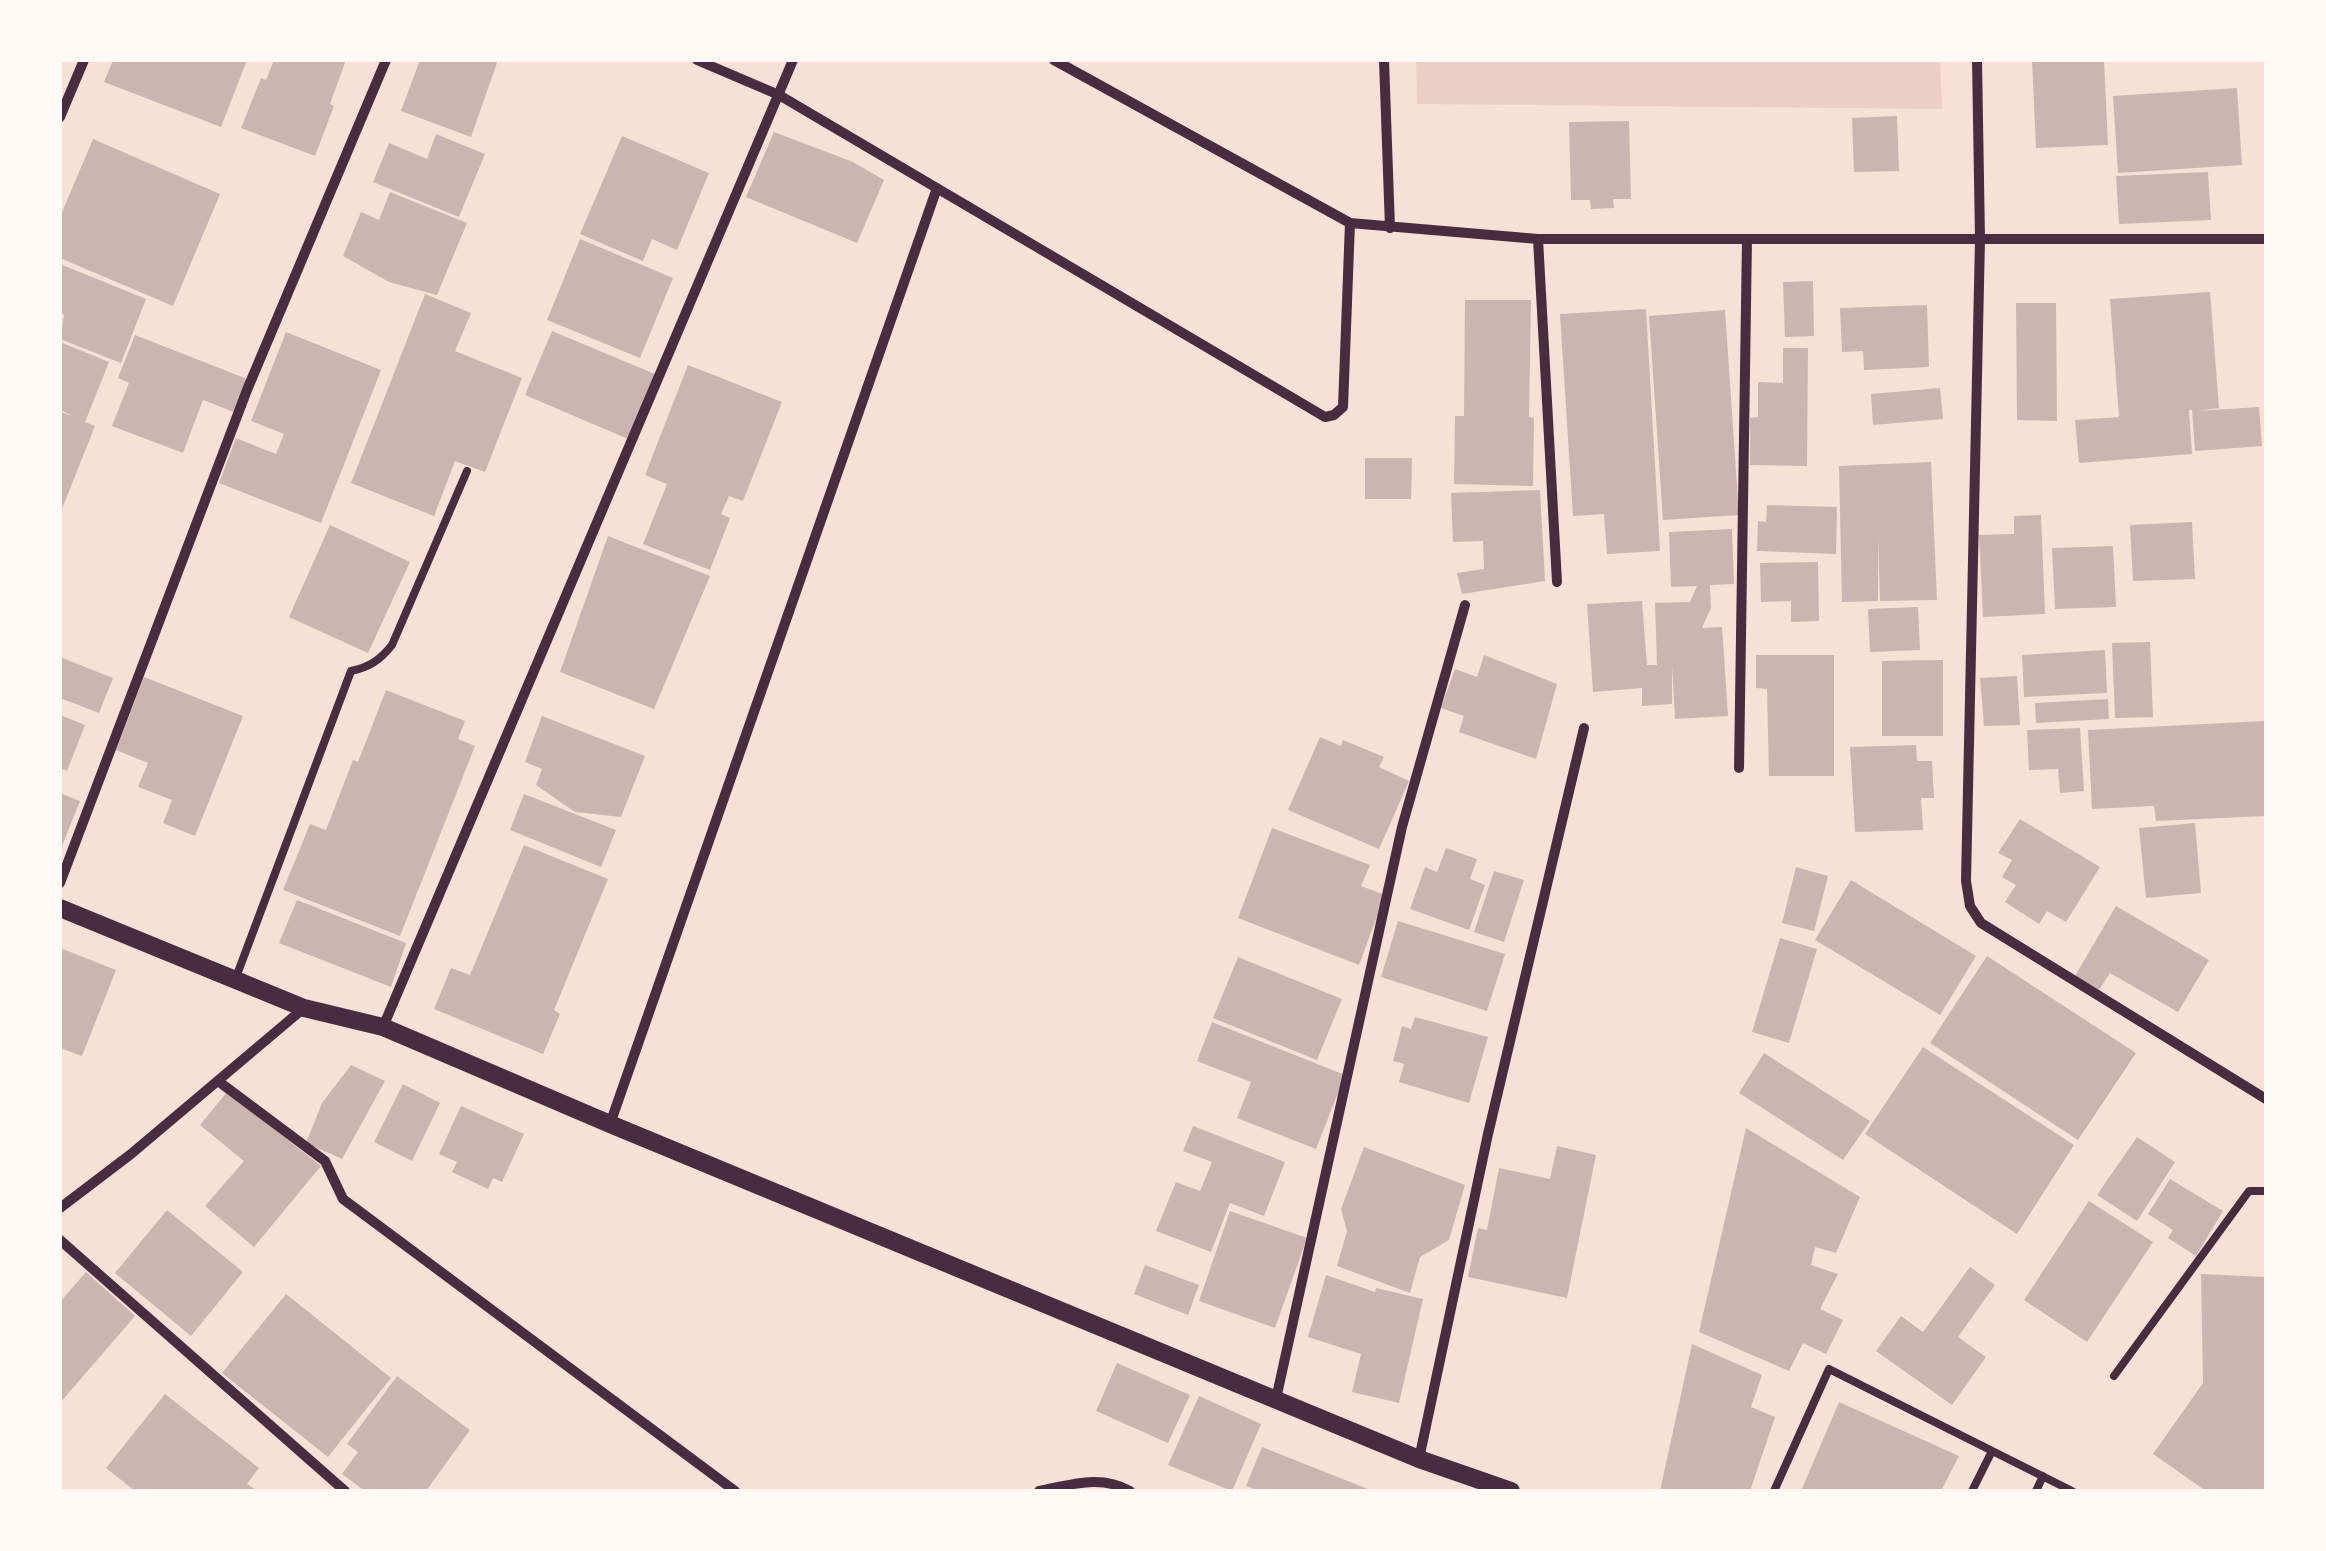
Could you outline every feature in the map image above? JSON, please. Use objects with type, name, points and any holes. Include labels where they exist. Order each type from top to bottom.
[{"type":"street","points":[[60,117],[84,60]]},
{"type":"street","points":[[60,883],[247,390],[386,60]]},
{"type":"street","points":[[697,60],[780,94],[1324,416],[1334,415],[1343,406],[1350,223]]},
{"type":"street","points":[[384,1027],[793,60]]},
{"type":"street","points":[[1054,60],[1350,223],[1538,239],[2266,239]]},
{"type":"street","points":[[1384,60],[1390,228]]},
{"type":"street","points":[[1977,60],[1980,239],[1966,881],[1970,906],[1981,923],[2266,1099]]},
{"type":"street","points":[[610,1124],[937,188]]},
{"type":"street","points":[[1538,239],[1557,582]]},
{"type":"street","points":[[1739,768],[1747,239]]},
{"type":"street","points":[[1276,1400],[1402,827],[1464,605]]},
{"type":"street","points":[[1419,1459],[1488,1134],[1584,728]]},
{"type":"street","points":[[60,908],[304,1008],[384,1027],[1419,1459],[1511,1491]]},
{"type":"street","points":[[60,1208],[304,1008]]},
{"type":"street","points":[[218,1081],[326,1161],[344,1198],[735,1491]]},
{"type":"street","points":[[60,1240],[345,1491]]},
{"type":"street","points":[[1039,1491],[1094,1480],[1113,1482],[1130,1491]]},
{"type":"lane","points":[[235,980],[350,671],[366,668],[392,645],[467,471]]},
{"type":"lane","points":[[2114,1376],[2249,1190],[2266,1191]]},
{"type":"lane","points":[[1774,1491],[1830,1369],[2072,1491]]},
{"type":"lane","points":[[1972,1491],[1992,1451]]},
{"type":"lane","points":[[2036,1491],[2043,1476]]},
{"type":"shaded area","points":[[1416,60],[1940,60],[1942,109],[1417,104]]},
{"type":"building","points":[[113,60],[247,60],[221,127],[104,82]]},
{"type":"building","points":[[274,60],[346,60],[315,156],[241,128],[261,78],[266,80]]},
{"type":"building","points":[[420,60],[498,60],[471,137],[401,111]]},
{"type":"building","points":[[2032,60],[2104,60],[2108,145],[2036,148]]},
{"type":"building","points":[[2237,88],[2242,165],[2118,173],[2113,96]]},
{"type":"building","points":[[1897,116],[1899,171],[1854,172],[1852,118]]},
{"type":"building","points":[[1629,121],[1631,199],[1613,199],[1614,208],[1591,209],[1590,200],[1571,200],[1569,122]]},
{"type":"building","points":[[774,132],[853,162],[884,180],[857,243],[746,197]]},
{"type":"building","points":[[436,134],[485,154],[459,217],[373,182],[389,143],[427,159]]},
{"type":"building","points":[[622,136],[709,173],[677,250],[652,239],[643,261],[580,234]]},
{"type":"building","points":[[93,139],[220,194],[173,306],[60,258],[60,217]]},
{"type":"building","points":[[2208,172],[2211,220],[2119,224],[2116,176]]},
{"type":"building","points":[[390,192],[467,223],[437,295],[389,282],[343,256],[361,212],[379,220]]},
{"type":"building","points":[[580,239],[673,278],[640,358],[547,320]]},
{"type":"building","points":[[60,264],[146,299],[121,363],[60,339],[64,315],[60,313]]},
{"type":"building","points":[[1813,281],[1814,336],[1785,337],[1783,282]]},
{"type":"building","points":[[2210,292],[2219,408],[2197,411],[2259,407],[2262,446],[2195,451],[2189,410],[2192,454],[2079,463],[2075,420],[2119,417],[2110,299]]},
{"type":"building","points":[[425,294],[471,313],[455,351],[522,378],[485,472],[455,461],[434,516],[351,483]]},
{"type":"building","points":[[1465,300],[1531,300],[1529,417],[1534,418],[1533,486],[1454,484],[1455,416],[1464,416]]},
{"type":"building","points":[[2016,303],[2056,303],[2057,421],[2017,420]]},
{"type":"building","points":[[1927,305],[1929,367],[1864,370],[1863,351],[1842,352],[1840,308]]},
{"type":"building","points":[[1646,309],[1660,551],[1607,554],[1604,514],[1573,516],[1560,314]]},
{"type":"building","points":[[1725,310],[1739,515],[1663,520],[1649,316]]},
{"type":"building","points":[[552,331],[655,374],[628,439],[525,395]]},
{"type":"building","points":[[286,332],[381,370],[321,523],[219,483],[236,438],[276,454],[284,434],[251,421]]},
{"type":"building","points":[[135,335],[247,379],[234,412],[203,400],[183,453],[112,426],[129,383],[118,378]]},
{"type":"building","points":[[60,342],[109,362],[85,422],[95,426],[60,514],[60,412],[73,416],[60,410]]},
{"type":"building","points":[[1783,348],[1808,348],[1807,466],[1750,465],[1750,418],[1758,417],[1758,382],[1783,383]]},
{"type":"building","points":[[688,365],[782,402],[743,501],[729,496],[721,514],[730,518],[710,570],[643,544],[667,484],[645,475]]},
{"type":"building","points":[[1940,388],[1943,419],[1873,425],[1871,394]]},
{"type":"building","points":[[1365,458],[1412,458],[1411,499],[1365,499]]},
{"type":"building","points":[[1931,462],[1937,600],[1880,601],[1878,536],[1878,601],[1842,602],[1839,466]]},
{"type":"building","points":[[1540,490],[1545,581],[1462,594],[1457,573],[1484,569],[1483,541],[1453,542],[1451,493]]},
{"type":"building","points":[[1767,505],[1837,507],[1836,554],[1757,551],[1758,521],[1766,522]]},
{"type":"building","points":[[2041,515],[2045,614],[1983,617],[1979,535],[2014,534],[2014,516]]},
{"type":"building","points":[[2192,522],[2195,579],[2133,581],[2130,525]]},
{"type":"building","points":[[330,525],[410,562],[368,653],[289,617]]},
{"type":"building","points":[[1732,529],[1734,584],[1710,585],[1711,608],[1702,628],[1722,627],[1728,716],[1675,719],[1672,666],[1672,704],[1642,706],[1642,688],[1593,692],[1587,604],[1642,601],[1647,665],[1657,665],[1655,603],[1690,602],[1697,586],[1671,587],[1669,532]]},
{"type":"building","points":[[608,536],[710,576],[654,709],[560,672]]},
{"type":"building","points":[[2113,546],[2116,607],[2055,609],[2052,548]]},
{"type":"building","points":[[1818,562],[1819,621],[1791,622],[1791,601],[1761,602],[1760,563]]},
{"type":"building","points":[[1918,607],[1920,650],[1870,652],[1868,609]]},
{"type":"building","points":[[2150,642],[2153,717],[2115,718],[2112,643]]},
{"type":"building","points":[[2105,650],[2107,693],[2024,697],[2022,655]]},
{"type":"building","points":[[1484,655],[1557,684],[1536,759],[1459,732],[1464,716],[1441,708],[1455,669],[1477,677]]},
{"type":"building","points":[[1756,655],[1834,655],[1834,776],[1769,776],[1767,689],[1756,688]]},
{"type":"building","points":[[60,657],[113,678],[99,713],[60,698]]},
{"type":"building","points":[[1943,660],[1943,736],[1882,736],[1882,661]]},
{"type":"building","points":[[2017,676],[2020,725],[1984,726],[1980,678]]},
{"type":"building","points":[[144,677],[243,716],[195,836],[163,823],[172,800],[138,787],[148,763],[116,750]]},
{"type":"building","points":[[386,690],[465,721],[458,739],[475,746],[400,936],[283,890],[310,824],[326,830]]},
{"type":"building","points":[[2108,699],[2109,719],[2036,723],[2035,703]]},
{"type":"building","points":[[60,715],[85,725],[67,771],[60,768]]},
{"type":"building","points":[[542,716],[645,756],[621,817],[575,812],[536,785],[542,769],[525,762]]},
{"type":"building","points":[[2264,721],[2266,816],[2156,821],[2154,806],[2092,809],[2088,730]]},
{"type":"building","points":[[2080,728],[2084,791],[2060,793],[2058,769],[2029,770],[2027,730]]},
{"type":"building","points":[[1320,737],[1341,746],[1343,740],[1384,757],[1379,767],[1409,781],[1379,849],[1288,810]]},
{"type":"building","points":[[1916,745],[1917,761],[1932,761],[1934,798],[1921,798],[1923,830],[1855,832],[1850,747]]},
{"type":"building","points":[[60,793],[80,801],[60,851]]},
{"type":"building","points":[[524,794],[616,830],[601,867],[510,830]]},
{"type":"building","points":[[2020,819],[2100,867],[2066,922],[2047,911],[2039,924],[2005,902],[2016,885],[2002,877],[2012,860],[1998,853]]},
{"type":"building","points":[[2195,823],[2201,893],[2146,898],[2139,828]]},
{"type":"building","points":[[1272,828],[1370,865],[1361,886],[1385,895],[1359,965],[1238,918]]},
{"type":"building","points":[[524,845],[608,879],[554,1010],[560,1014],[543,1054],[434,1009],[451,968],[470,975]]},
{"type":"building","points":[[1446,848],[1477,859],[1470,879],[1485,885],[1469,930],[1410,909],[1425,867],[1437,872]]},
{"type":"building","points":[[1796,867],[1828,876],[1814,931],[1782,923]]},
{"type":"building","points":[[1494,871],[1524,880],[1504,942],[1474,932]]},
{"type":"building","points":[[1851,880],[1976,956],[1940,1015],[1815,940]]},
{"type":"building","points":[[297,900],[406,943],[391,987],[279,943]]},
{"type":"building","points":[[2116,906],[2209,960],[2178,1012],[2110,973],[2099,990],[2075,976]]},
{"type":"building","points":[[1398,921],[1505,954],[1487,1011],[1381,977]]},
{"type":"building","points":[[1780,938],[1817,949],[1789,1043],[1752,1032]]},
{"type":"building","points":[[60,948],[116,970],[82,1056],[60,1048]]},
{"type":"building","points":[[1987,956],[2136,1053],[2078,1140],[1930,1043]]},
{"type":"building","points":[[1238,957],[1342,999],[1317,1060],[1213,1018]]},
{"type":"building","points":[[1415,1017],[1488,1037],[1469,1103],[1399,1082],[1404,1064],[1393,1061],[1402,1026],[1411,1029]]},
{"type":"building","points":[[1212,1022],[1345,1075],[1316,1149],[1237,1118],[1251,1082],[1197,1061]]},
{"type":"building","points":[[1923,1047],[2074,1145],[2017,1234],[1865,1134]]},
{"type":"building","points":[[1764,1053],[1870,1121],[1843,1160],[1739,1093]]},
{"type":"building","points":[[351,1065],[385,1081],[342,1159],[306,1143],[322,1103]]},
{"type":"building","points":[[403,1084],[440,1103],[412,1161],[374,1142]]},
{"type":"building","points":[[227,1092],[321,1166],[254,1247],[205,1206],[244,1161],[200,1125]]},
{"type":"building","points":[[461,1106],[524,1134],[502,1182],[493,1178],[488,1189],[452,1172],[457,1162],[439,1154]]},
{"type":"building","points":[[1193,1126],[1285,1162],[1264,1216],[1230,1203],[1211,1252],[1156,1231],[1176,1182],[1200,1191],[1212,1162],[1183,1151]]},
{"type":"building","points":[[1746,1128],[1860,1197],[1836,1253],[1815,1247],[1811,1265],[1838,1274],[1820,1309],[1843,1320],[1826,1354],[1803,1343],[1789,1371],[1699,1332]]},
{"type":"building","points":[[2137,1137],[2175,1162],[2137,1221],[2097,1195]]},
{"type":"building","points":[[1557,1146],[1596,1155],[1567,1298],[1468,1277],[1478,1228],[1487,1230],[1499,1168],[1550,1179]]},
{"type":"building","points":[[1364,1147],[1465,1185],[1449,1240],[1420,1257],[1410,1293],[1337,1266],[1347,1231],[1341,1209]]},
{"type":"building","points":[[2170,1179],[2223,1211],[2196,1256],[2168,1238],[2173,1230],[2148,1214]]},
{"type":"building","points":[[2089,1201],[2153,1242],[2087,1342],[2024,1300]]},
{"type":"building","points":[[167,1210],[243,1272],[191,1336],[115,1273]]},
{"type":"building","points":[[1230,1211],[1307,1238],[1275,1328],[1199,1301]]},
{"type":"building","points":[[1145,1265],[1199,1285],[1188,1315],[1134,1294]]},
{"type":"building","points":[[1970,1267],[1995,1285],[1958,1337],[1986,1357],[1952,1405],[1876,1351],[1901,1316],[1923,1332]]},
{"type":"building","points":[[86,1272],[135,1316],[60,1403],[60,1302]]},
{"type":"building","points":[[2201,1274],[2266,1277],[2266,1491],[2206,1491],[2153,1454],[2203,1383]]},
{"type":"building","points":[[1326,1275],[1375,1292],[1376,1288],[1423,1299],[1399,1403],[1352,1392],[1361,1354],[1308,1337]]},
{"type":"building","points":[[286,1294],[391,1378],[328,1457],[222,1373]]},
{"type":"building","points":[[1692,1344],[1762,1375],[1751,1407],[1775,1417],[1750,1491],[1660,1491]]},
{"type":"building","points":[[1117,1363],[1190,1395],[1168,1443],[1096,1411]]},
{"type":"building","points":[[397,1376],[470,1430],[426,1491],[365,1491],[342,1474],[358,1452],[347,1444]]},
{"type":"building","points":[[165,1394],[259,1468],[247,1484],[258,1491],[135,1491],[106,1468]]},
{"type":"building","points":[[1199,1396],[1261,1424],[1232,1491],[1168,1465]]},
{"type":"building","points":[[1839,1402],[1959,1456],[1941,1491],[1801,1491]]},
{"type":"building","points":[[1262,1447],[1373,1491],[1259,1491],[1246,1486]]}]
